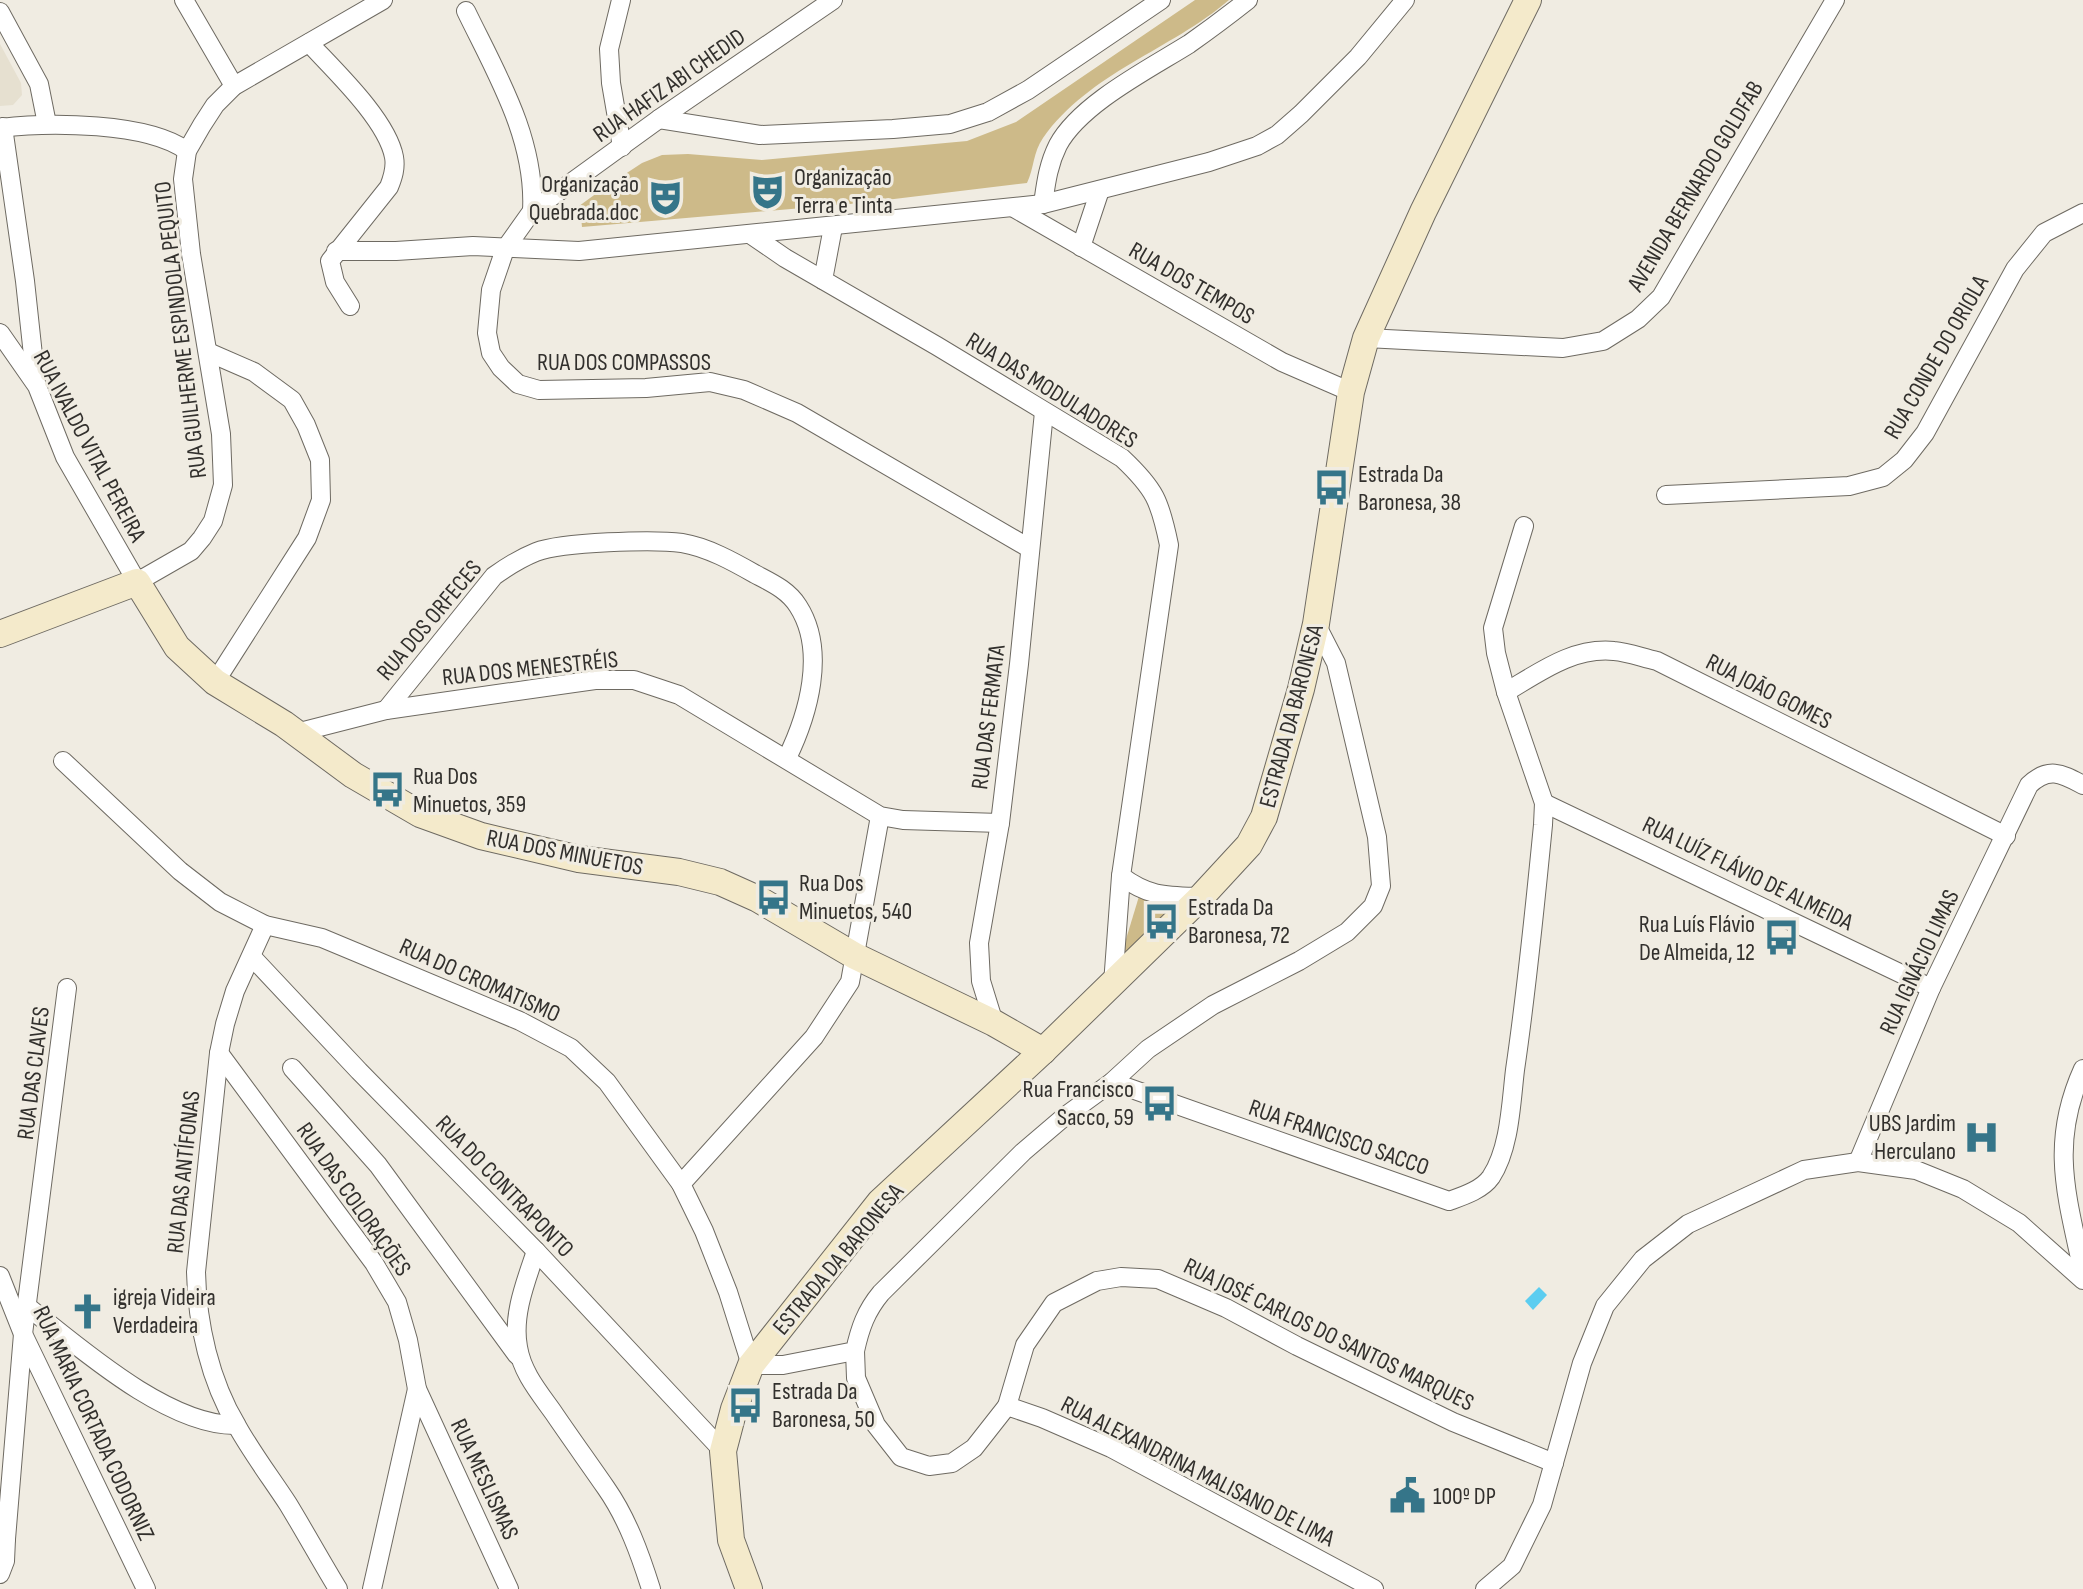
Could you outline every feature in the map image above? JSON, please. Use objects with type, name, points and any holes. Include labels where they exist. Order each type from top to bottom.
[{"type":"main road","name":"ESTRADA DA BARONESA","points":[[749,1589],[731,1540],[723,1451],[734,1409],[751,1365],[880,1202],[1043,1051],[1201,897],[1249,845],[1264,817],[1301,689],[1316,624],[1351,392],[1366,338],[1423,212],[1528,0]]},
{"type":"main road","points":[[0,634],[137,582]]},
{"type":"main road","name":"RUA DOS MINUETOS","points":[[137,582],[177,647],[215,682],[296,733],[353,775],[420,814],[481,836],[579,859],[679,872],[720,882],[758,899],[855,956],[994,1023],[1043,1051]]},
{"type":"street","points":[[184,0],[234,86]]},
{"type":"street","name":"RUA GUILHERME ESPINDOLA PEQUITO","points":[[137,582],[191,551],[215,513],[223,485],[208,352],[191,254],[183,179],[187,151],[215,105],[234,86],[383,0]]},
{"type":"street","points":[[621,0],[609,49],[611,83],[622,147]]},
{"type":"street","points":[[659,119],[760,135],[950,124],[988,112],[1028,90],[1161,0]]},
{"type":"street","points":[[1043,204],[1047,169],[1060,142],[1083,115],[1121,85],[1191,42],[1248,0]]},
{"type":"street","points":[[336,251],[473,246],[579,251],[1043,204],[1209,162],[1257,146],[1277,135],[1358,57],[1405,0]]},
{"type":"street","name":"AVENIDA BERNARDO GOLDFAB","points":[[1366,338],[1563,348],[1603,341],[1638,319],[1661,297],[1835,0]]},
{"type":"street","name":"RUA HAFIZ ABI CHEDID","points":[[532,211],[829,1]]},
{"type":"street","points":[[466,11],[511,104],[525,146],[532,211]]},
{"type":"street","points":[[0,12],[39,84],[47,124]]},
{"type":"street","points":[[309,43],[352,88],[390,143],[395,160],[389,187],[330,261],[330,271],[350,306]]},
{"type":"street","points":[[37,386],[25,281],[1,128],[47,124],[144,133],[173,141],[187,151]]},
{"type":"street","points":[[1081,247],[1100,190]]},
{"type":"street","name":"RUA DOS TEMPOS","points":[[1014,208],[1282,362],[1351,392]]},
{"type":"street","name":"RUA DOS COMPASSOS","points":[[532,211],[505,249],[491,290],[487,333],[491,353],[518,384],[539,390],[646,388],[710,382],[744,390],[797,413],[1029,548]]},
{"type":"street","name":"RUA CONDE DO ORIOLA","points":[[1666,495],[1849,486],[1883,477],[1904,460],[1925,433],[2015,269],[2044,233],[2083,213]]},
{"type":"street","points":[[823,280],[833,227]]},
{"type":"street","name":"RUA DAS MODULADORES","points":[[750,234],[1122,458],[1147,482],[1161,507],[1169,545],[1121,876],[1113,984]]},
{"type":"street","name":"RUA IVALDO VITAL PEREIRA","points":[[0,333],[37,386],[65,457],[137,582]]},
{"type":"street","points":[[208,352],[254,372],[292,400],[320,460],[321,500],[307,538],[215,682]]},
{"type":"street","name":"RUA DAS FERMATA","points":[[994,1023],[981,981],[979,943],[1000,823],[1044,412]]},
{"type":"street","name":"RUA FRANCISCO SACCO","points":[[1112,1082],[1449,1201],[1470,1193],[1490,1179],[1501,1155],[1528,983],[1544,803],[1506,692],[1493,628],[1524,526]]},
{"type":"street","name":"RUA DOS ORFECES","points":[[386,710],[494,576],[514,562],[540,550],[586,545],[685,543],[785,590],[798,605],[807,623],[812,645],[810,687],[805,720],[787,758]]},
{"type":"street","points":[[1007,1406],[974,1448],[952,1463],[929,1466],[901,1457],[876,1425],[856,1378],[855,1351],[864,1317],[881,1293],[1023,1152],[1112,1082],[1148,1049],[1213,1005],[1299,961],[1347,932],[1373,906],[1381,886],[1377,837],[1336,663],[1316,624]]},
{"type":"street","name":"RUA JOÃO GOMES","points":[[1506,692],[1581,652],[1615,651],[1657,661],[2006,836]]},
{"type":"street","name":"RUA DOS MENESTRÉIS","points":[[296,733],[386,710],[595,680],[634,680],[679,695],[880,816],[903,820],[1000,823]]},
{"type":"street","name":"RUA DO CROMATISMO","points":[[63,761],[180,871],[220,902],[265,925],[322,938],[520,1021],[571,1048],[607,1082],[681,1184],[728,1292],[751,1365]]},
{"type":"street","name":"RUA IGNÁCIO LIMAS","points":[[1858,1162],[1931,988],[2029,785],[2039,775],[2050,773],[2083,785]]},
{"type":"street","name":"RUA LUÍZ FLÁVIO DE ALMEIDA","points":[[1544,803],[1931,988]]},
{"type":"street","points":[[681,1184],[814,1037],[850,982],[880,816]]},
{"type":"street","points":[[1121,876],[1140,890],[1156,895],[1201,897]]},
{"type":"street","name":"RUA DAS ANTÍFONAS","points":[[265,925],[235,991],[219,1053],[196,1272],[197,1302],[218,1386],[236,1425],[292,1510],[338,1589]]},
{"type":"street","name":"RUA DO CONTRAPONTO","points":[[252,957],[536,1251],[723,1451]]},
{"type":"street","name":"RUA DAS CLAVES","points":[[0,1574],[5,1561],[3,1539],[23,1334],[67,988]]},
{"type":"street","name":"RUA DAS COLORAÇÕES","points":[[219,1053],[374,1263],[397,1302],[417,1389]]},
{"type":"street","points":[[292,1068],[378,1165],[521,1361],[527,1375],[608,1490],[638,1548],[651,1589]]},
{"type":"street","points":[[2083,1069],[2070,1097],[2062,1142],[2064,1186],[2083,1272]]},
{"type":"street","points":[[1485,1589],[1512,1566],[1542,1505],[1582,1363],[1605,1306],[1643,1259],[1688,1224],[1804,1170],[1858,1162],[1916,1170],[1963,1189],[2019,1223],[2083,1280]]},
{"type":"street","points":[[521,1361],[516,1328],[525,1283],[536,1251]]},
{"type":"street","name":"RUA MARIA CORTADA CODORNIZ","points":[[0,1276],[23,1334],[146,1589]]},
{"type":"street","name":"RUA JOSÉ CARLOS DO SANTOS MARQUES","points":[[1007,1406],[1025,1345],[1054,1303],[1097,1281],[1121,1277],[1158,1279],[1226,1308],[1453,1422],[1554,1463]]},
{"type":"street","points":[[28,1307],[104,1365],[179,1413],[214,1425],[236,1425]]},
{"type":"street","name":"ESTRADA DA BARONESA","points":[[751,1365],[783,1365],[855,1351]]},
{"type":"street","points":[[372,1589],[417,1389]]},
{"type":"street","name":"RUA MESLISMAS","points":[[417,1389],[509,1589]]},
{"type":"street","name":"RUA ALEXANDRINA MALISANO DE LIMA","points":[[1007,1406],[1111,1448],[1374,1589]]},
{"type":"shaded area","points":[[1195,0],[1229,0],[1206,18],[1107,79],[1062,115],[1040,143],[1027,183],[861,203],[582,227],[581,217],[573,218],[575,209],[601,190],[642,163],[662,155],[762,160],[967,141],[1016,122]]},
{"type":"shaded area","points":[[0,44],[21,83],[22,95],[13,105],[0,106]]},
{"type":"shaded area","points":[[1140,893],[1172,913],[1120,959]]},
{"type":"water","points":[[1539,1287],[1547,1295],[1533,1310],[1525,1301]]},
{"type":"place","name":"Organização Terra e Tinta","points":[[768,191]]},
{"type":"place","name":"Organização Quebrada.doc","points":[[665,198]]},
{"type":"place","name":"Estrada Da Baronesa, 38","points":[[1332,488]]},
{"type":"place","name":"Rua Dos Minuetos, 359","points":[[387,790]]},
{"type":"place","name":"Rua Dos Minuetos, 540","points":[[773,897]]},
{"type":"place","name":"Estrada Da Baronesa, 72","points":[[1162,921]]},
{"type":"place","name":"Rua Luís Flávio De Almeida, 12","points":[[1781,938]]},
{"type":"place","name":"Rua Francisco Sacco, 59","points":[[1160,1103]]},
{"type":"place","name":"UBS Jardim Herculano","points":[[1982,1137]]},
{"type":"place","name":"igreja Videira Verdadeira","points":[[87,1311]]},
{"type":"place","name":"Estrada Da Baronesa, 50","points":[[746,1405]]},
{"type":"place","name":"100º DP","points":[[1407,1496]]}]
